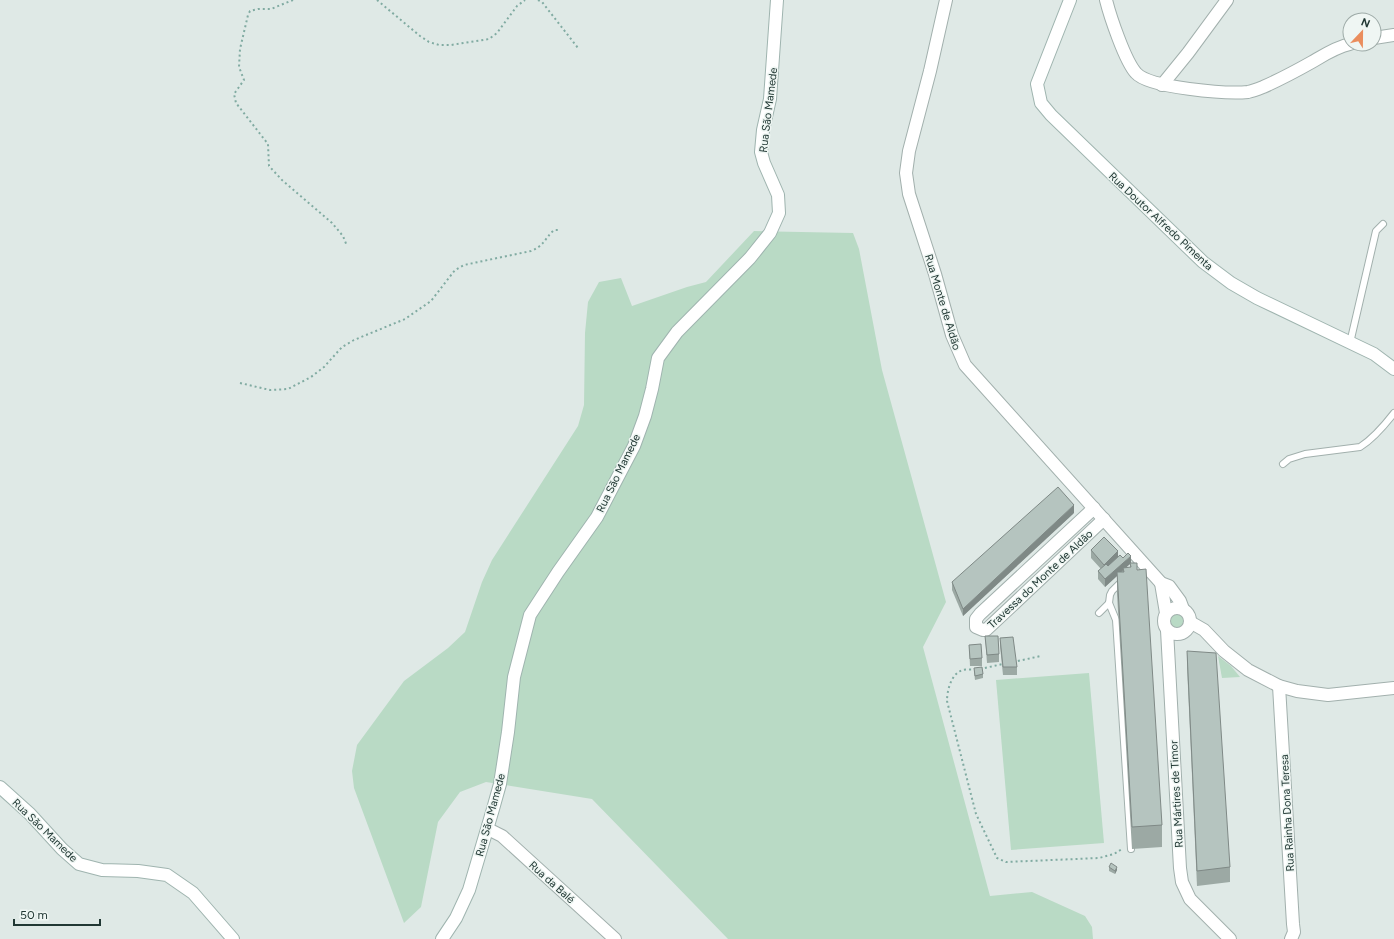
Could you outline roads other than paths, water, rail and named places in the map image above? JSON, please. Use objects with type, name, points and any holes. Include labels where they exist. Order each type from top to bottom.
[{"type":"street","name":"Rua São Mamede","points":[[442,939],[456,918],[469,890],[500,784],[514,677],[530,615],[597,517],[634,446],[648,402],[658,358],[677,332],[750,258],[770,233],[779,213],[778,195],[761,152],[770,99],[778,0]]},
{"type":"street","name":"Rua Monte de Aldão","points":[[946,0],[930,71],[909,151],[906,173],[909,194],[935,274],[952,335],[965,365],[1104,519],[1140,565],[1161,583],[1169,586],[1180,601],[1183,609]]},
{"type":"street","name":"Rua Doutor Alfredo Pimenta","points":[[1070,0],[1037,84],[1041,103],[1051,116],[1203,262],[1231,283],[1257,298],[1374,354],[1394,369]]},
{"type":"street","points":[[1106,0],[1128,61],[1136,73],[1144,79],[1162,85],[1201,90],[1240,92],[1250,91],[1263,87],[1342,47]]},
{"type":"street","points":[[1162,85],[1188,53],[1227,0]]},
{"type":"street","points":[[1382,37],[1394,35]]},
{"type":"street","name":"Travessa do Monte de Aldão","points":[[1094,508],[980,614],[976,619],[976,627],[986,630],[1104,519]]},
{"type":"street","points":[[1161,583],[1166,613],[1164,622],[1167,630],[1175,634],[1187,630],[1190,622],[1188,614],[1183,609],[1173,608],[1166,613]]},
{"type":"street","points":[[1190,622],[1204,630],[1224,651],[1248,670],[1279,686],[1328,695],[1394,688]]},
{"type":"street","name":"Rua Mártires de Timor","points":[[1167,630],[1182,882],[1190,898],[1230,939]]},
{"type":"street","name":"Rua Rainha Dona Teresa","points":[[1279,686],[1294,932],[1291,939]]},
{"type":"street","name":"Rua São Mamede","points":[[0,787],[30,814],[62,849],[79,864],[102,870],[138,871],[167,875],[193,893],[233,939]]},
{"type":"street","name":"Rua da Balé","points":[[488,828],[502,836],[615,939]]},
{"type":"lane","points":[[1350,343],[1376,231],[1383,224]]},
{"type":"lane","points":[[1283,464],[1289,459],[1305,454],[1360,447],[1367,443],[1394,413]]},
{"type":"lane","points":[[1126,578],[1112,591],[1109,603],[1116,620],[1130,849]]},
{"type":"lane","points":[[1099,614],[1109,603]]}]
